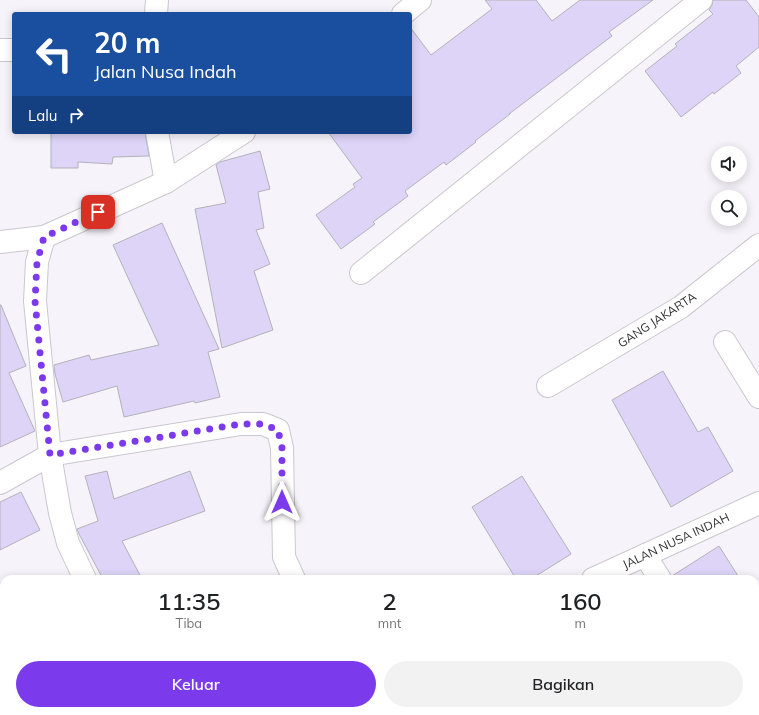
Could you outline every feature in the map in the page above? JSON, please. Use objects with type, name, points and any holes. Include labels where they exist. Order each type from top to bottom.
[{"type":"street","points":[[156,12],[157,0]]},
{"type":"street","points":[[405,12],[420,0]]},
{"type":"street","points":[[361,273],[701,0]]},
{"type":"street","points":[[0,50],[12,50]]},
{"type":"street","points":[[157,134],[166,182]]},
{"type":"street","points":[[0,242],[44,237],[166,182],[241,134]]},
{"type":"street","points":[[44,237],[37,262],[35,301],[50,455],[60,513],[68,543],[83,575]]},
{"type":"street","name":"GANG JAKARTA","points":[[548,386],[681,307],[759,245]]},
{"type":"street","points":[[725,342],[759,397]]},
{"type":"street","points":[[0,483],[50,455],[241,424],[263,424],[278,430],[282,448],[284,557],[292,575]]},
{"type":"street","name":"JALAN NUSA INDAH","points":[[602,575],[759,503]]},
{"type":"street","points":[[645,555],[658,575]]},
{"type":"building","points":[[485,0],[536,0],[552,21],[580,0],[653,0],[609,32],[612,36],[509,114],[475,141],[476,142],[446,165],[444,162],[405,191],[408,196],[373,222],[375,224],[341,249],[316,215],[355,187],[353,184],[362,178],[329,134],[412,134],[412,30],[431,55],[492,9]]},
{"type":"building","points":[[713,0],[746,0],[759,17],[759,47],[736,66],[741,73],[714,94],[713,92],[681,117],[645,71],[677,46],[675,44],[713,14],[709,10]]},
{"type":"building","points":[[51,134],[145,134],[149,156],[113,157],[112,164],[78,162],[78,168],[51,168]]},
{"type":"building","points":[[260,151],[270,189],[258,192],[264,228],[256,230],[270,264],[254,271],[273,330],[222,348],[195,209],[226,203],[216,165],[220,162]]},
{"type":"building","points":[[162,223],[219,349],[208,352],[220,397],[195,403],[194,401],[124,417],[117,386],[63,402],[54,365],[89,355],[91,360],[159,345],[113,245]]},
{"type":"building","points":[[0,305],[26,366],[9,373],[35,431],[0,447]]},
{"type":"building","points":[[663,371],[698,432],[708,427],[733,471],[671,507],[612,400]]},
{"type":"building","points":[[107,471],[114,499],[190,471],[205,511],[122,541],[140,575],[101,575],[77,529],[98,521],[85,476]]},
{"type":"building","points":[[522,476],[571,554],[537,575],[514,575],[472,507]]},
{"type":"building","points":[[21,492],[40,530],[0,550],[0,502]]},
{"type":"building","points":[[719,546],[737,575],[674,575]]},
{"type":"route","points":[[98,212],[44,237],[37,262],[35,301],[50,455],[213,428],[241,424],[263,424],[278,430],[282,448],[282,502]]}]
